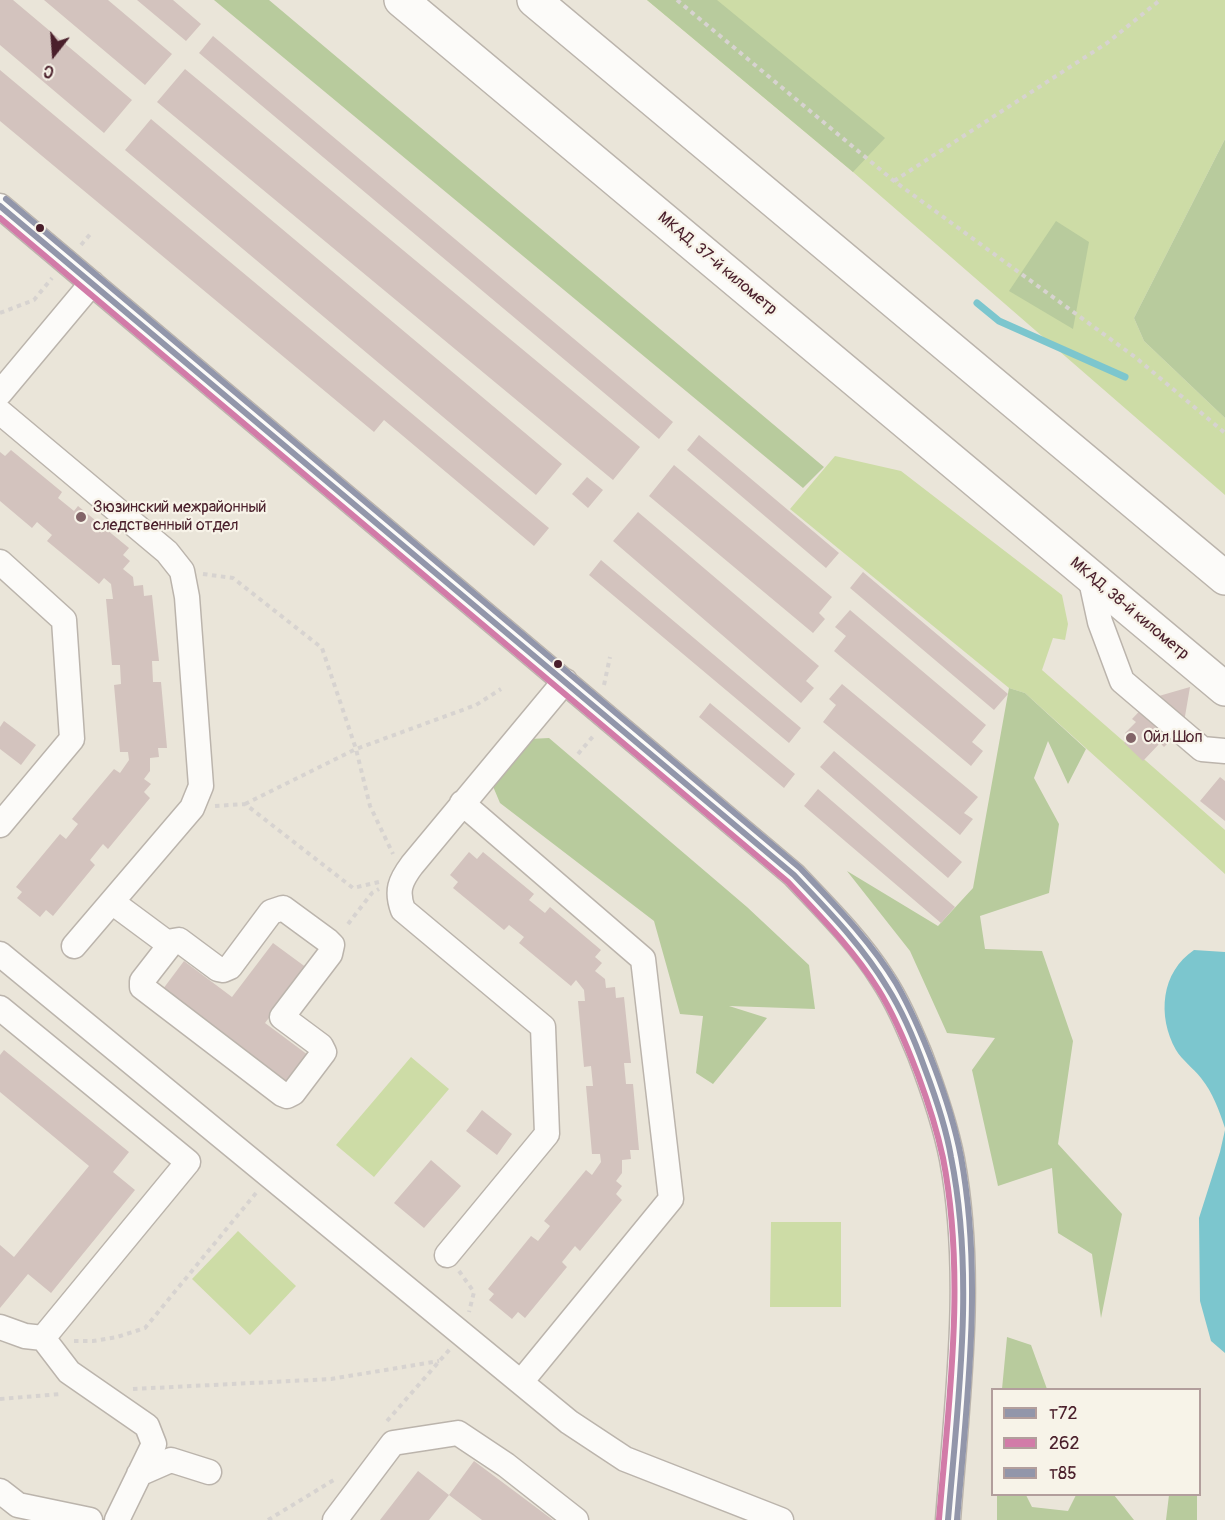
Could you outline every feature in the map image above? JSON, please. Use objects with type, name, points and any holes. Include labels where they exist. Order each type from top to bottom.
[{"type":"highway","name":"МКАД, 37-й километр","points":[[401,0],[1033,528]]},
{"type":"highway","points":[[534,0],[1225,578]]},
{"type":"highway","name":"МКАД, 38-й километр","points":[[1033,528],[1225,689]]},
{"type":"street","points":[[0,206],[794,874],[845,929],[882,977],[907,1024],[937,1098],[952,1158],[962,1238],[962,1336],[948,1520]]},
{"type":"street","points":[[0,393],[92,283]]},
{"type":"street","points":[[0,412],[167,552],[182,571],[187,597],[201,786],[192,808],[74,946]]},
{"type":"street","points":[[0,562],[64,620],[72,739],[0,825]]},
{"type":"street","points":[[1090,576],[1100,622],[1122,681],[1202,749],[1225,751]]},
{"type":"street","points":[[447,1256],[548,1134],[543,1027],[403,910],[398,897],[398,889],[403,876],[565,681]]},
{"type":"street","points":[[462,803],[643,959],[671,1199],[521,1382]]},
{"type":"street","points":[[112,902],[170,945]]},
{"type":"street","points":[[283,908],[332,945],[330,954],[282,1017],[321,1046],[324,1052],[293,1093],[286,1096],[282,1094],[142,987],[142,981],[170,945],[173,940],[179,940],[218,969],[227,969],[271,912],[283,908]]},
{"type":"street","points":[[0,954],[569,1422],[625,1459],[781,1520]]},
{"type":"street","points":[[0,1008],[188,1162],[43,1338]]},
{"type":"street","points":[[0,1327],[25,1336],[43,1338],[69,1372],[147,1426],[154,1444],[117,1520]]},
{"type":"street","points":[[335,1520],[393,1443],[458,1433],[506,1465],[576,1520]]},
{"type":"street","points":[[139,1474],[171,1460],[209,1472]]},
{"type":"street","points":[[0,1491],[18,1505],[90,1520]]},
{"type":"path","points":[[677,0],[894,181],[1135,357],[1225,432]]},
{"type":"path","points":[[894,181],[1107,43],[1160,0]]},
{"type":"path","points":[[0,313],[33,300]]},
{"type":"path","points":[[182,571],[233,578],[322,648],[356,749],[370,806],[403,876]]},
{"type":"path","points":[[192,808],[245,804],[356,749],[476,705],[501,689]]},
{"type":"path","points":[[245,804],[353,888],[403,876]]},
{"type":"path","points":[[348,924],[372,893],[403,876]]},
{"type":"path","points":[[43,1338],[93,1341],[117,1338],[145,1328],[270,1176]]},
{"type":"path","points":[[385,1423],[462,1335],[474,1292],[447,1256]]},
{"type":"path","points":[[0,1399],[96,1391],[331,1379],[440,1361]]},
{"type":"path","points":[[268,1520],[339,1476]]},
{"type":"green space","points":[[214,0],[269,0],[824,467],[803,488]]},
{"type":"green space","points":[[647,0],[1225,0],[1225,139],[1134,318],[1144,341],[1225,418],[1225,495],[853,172]]},
{"type":"green space","points":[[647,0],[717,0],[885,138],[853,172]]},
{"type":"green space","points":[[1225,139],[1225,418],[1144,341],[1134,318]]},
{"type":"green space","points":[[1056,221],[1089,242],[1073,329],[1009,291]]},
{"type":"green space","points":[[835,456],[901,471],[1062,595],[1068,624],[1065,640],[1053,638],[1042,670],[1225,830],[1225,874],[1025,693],[1009,688],[790,509]]},
{"type":"green space","points":[[1009,688],[1025,693],[1086,749],[1068,784],[1048,741],[1034,778],[1059,824],[1049,893],[980,916],[985,949],[1042,951],[1073,1041],[1058,1144],[1122,1214],[1101,1318],[1092,1254],[1058,1233],[1052,1168],[998,1186],[972,1070],[995,1038],[947,1033],[910,951],[847,871],[938,926],[973,888]]},
{"type":"green space","points":[[549,738],[747,907],[809,965],[815,1009],[729,1006],[767,1018],[713,1084],[696,1073],[703,1016],[680,1014],[654,921],[500,803],[492,784],[530,739]]},
{"type":"green space","points":[[411,1057],[449,1089],[374,1177],[336,1145]]},
{"type":"green space","points":[[771,1222],[841,1222],[841,1307],[770,1307]]},
{"type":"green space","points":[[238,1231],[296,1286],[250,1335],[192,1279]]},
{"type":"green space","points":[[1007,1337],[1031,1345],[1047,1388],[1002,1388]]},
{"type":"green space","points":[[997,1496],[1026,1496],[1032,1507],[1068,1511],[1076,1496],[1115,1496],[1134,1520],[997,1520]]},
{"type":"green space","points":[[1169,1496],[1197,1496],[1197,1520],[1166,1520]]},
{"type":"water","points":[[1194,950],[1225,952],[1225,1128],[1209,1090],[1176,1050],[1166,1023],[1165,1009],[1169,982],[1183,959]]},
{"type":"water","points":[[1225,1130],[1225,1353],[1211,1341],[1200,1301],[1199,1218]]},
{"type":"building","points":[[0,0],[13,0],[132,100],[104,133],[0,45]]},
{"type":"building","points":[[44,0],[108,0],[172,54],[145,85]]},
{"type":"building","points":[[137,0],[173,0],[201,24],[186,41]]},
{"type":"building","points":[[213,36],[673,422],[659,439],[199,53]]},
{"type":"building","points":[[185,69],[640,447],[613,480],[157,102]]},
{"type":"building","points":[[0,70],[549,528],[534,546],[384,420],[374,432],[0,121]]},
{"type":"building","points":[[151,119],[562,464],[536,495],[125,150]]},
{"type":"building","points":[[699,435],[839,553],[826,568],[687,450]]},
{"type":"building","points":[[11,450],[62,492],[58,498],[74,511],[78,506],[129,548],[123,555],[130,561],[123,569],[133,577],[134,586],[143,585],[144,596],[152,595],[159,661],[152,661],[153,682],[161,682],[167,748],[158,748],[159,757],[150,758],[150,771],[144,779],[151,784],[144,792],[150,798],[108,849],[103,844],[90,860],[95,865],[53,916],[46,910],[40,917],[17,898],[22,892],[16,887],[60,834],[66,839],[78,824],[72,819],[114,769],[120,773],[129,760],[128,752],[120,752],[114,685],[121,684],[120,665],[112,665],[106,599],[113,599],[111,584],[104,578],[99,584],[47,541],[52,535],[37,522],[32,528],[0,501],[0,452],[5,456]]},
{"type":"building","points":[[674,465],[832,597],[819,613],[825,619],[813,633],[649,496]]},
{"type":"building","points":[[587,477],[603,490],[588,508],[572,494]]},
{"type":"building","points":[[638,512],[819,666],[806,681],[814,688],[801,703],[613,541]]},
{"type":"building","points":[[601,560],[801,728],[789,743],[589,575]]},
{"type":"building","points":[[863,572],[1008,694],[994,710],[850,588]]},
{"type":"building","points":[[850,610],[986,725],[972,742],[983,751],[971,766],[834,651],[846,636],[835,627]]},
{"type":"building","points":[[842,684],[978,797],[964,813],[973,819],[960,835],[823,722],[836,705],[829,699]]},
{"type":"building","points":[[1190,687],[1183,728],[1164,747],[1160,743],[1143,761],[1124,743],[1130,738],[1125,733],[1136,722],[1132,719],[1152,698]]},
{"type":"building","points":[[710,703],[795,774],[784,788],[699,717]]},
{"type":"building","points":[[4,721],[36,745],[21,765],[0,749],[0,727]]},
{"type":"building","points":[[834,751],[962,862],[948,878],[820,767]]},
{"type":"building","points":[[1220,777],[1225,781],[1225,821],[1200,801]]},
{"type":"building","points":[[818,789],[955,907],[941,923],[804,806]]},
{"type":"building","points":[[469,852],[477,859],[483,852],[534,894],[529,900],[545,913],[550,907],[601,950],[595,957],[602,963],[595,971],[605,979],[606,988],[615,987],[616,998],[624,997],[631,1063],[624,1063],[626,1084],[633,1084],[639,1150],[630,1150],[631,1159],[622,1160],[622,1173],[616,1181],[622,1186],[616,1194],[622,1200],[580,1251],[575,1246],[562,1262],[567,1267],[525,1318],[518,1312],[512,1319],[489,1300],[494,1294],[488,1289],[531,1236],[538,1241],[550,1226],[544,1221],[586,1170],[592,1175],[601,1162],[600,1154],[592,1154],[586,1086],[593,1086],[591,1066],[584,1067],[578,1001],[585,1001],[584,990],[576,980],[571,986],[519,943],[524,937],[509,925],[504,930],[453,888],[458,882],[450,875]]},
{"type":"building","points":[[273,943],[307,968],[265,1023],[308,1055],[287,1083],[163,989],[184,961],[232,997]]},
{"type":"building","points":[[4,1050],[129,1152],[113,1172],[135,1190],[51,1293],[28,1274],[0,1308],[0,1245],[14,1257],[89,1166],[0,1092],[0,1055]]},
{"type":"building","points":[[482,1110],[512,1134],[497,1155],[466,1131]]},
{"type":"building","points":[[431,1160],[461,1186],[424,1228],[394,1203]]},
{"type":"building","points":[[474,1461],[553,1520],[482,1520],[449,1495]]},
{"type":"building","points":[[418,1471],[449,1495],[429,1520],[380,1520]]},
{"type":"waterway","points":[[977,303],[999,321],[1125,377]]},
{"type":"transit line","name":"т85","points":[[6,199],[800,868],[851,923],[886,967],[912,1013],[942,1088],[959,1145],[968,1202],[971,1247],[971,1338],[957,1520]]},
{"type":"transit line","name":"т72","points":[[0,206],[794,875],[844,928],[867,957],[898,1006],[921,1058],[946,1135],[958,1202],[962,1247],[962,1338],[948,1520]]},
{"type":"transit line","name":"262","points":[[0,218],[788,882],[858,960],[895,1020],[922,1085],[941,1148],[950,1203],[953,1247],[953,1338],[939,1519]]},
{"type":"place","name":"Зюзинский межрайонный следственный отдел","points":[[81,517]]},
{"type":"place","name":"Ойл Шоп","points":[[1131,738]]}]
